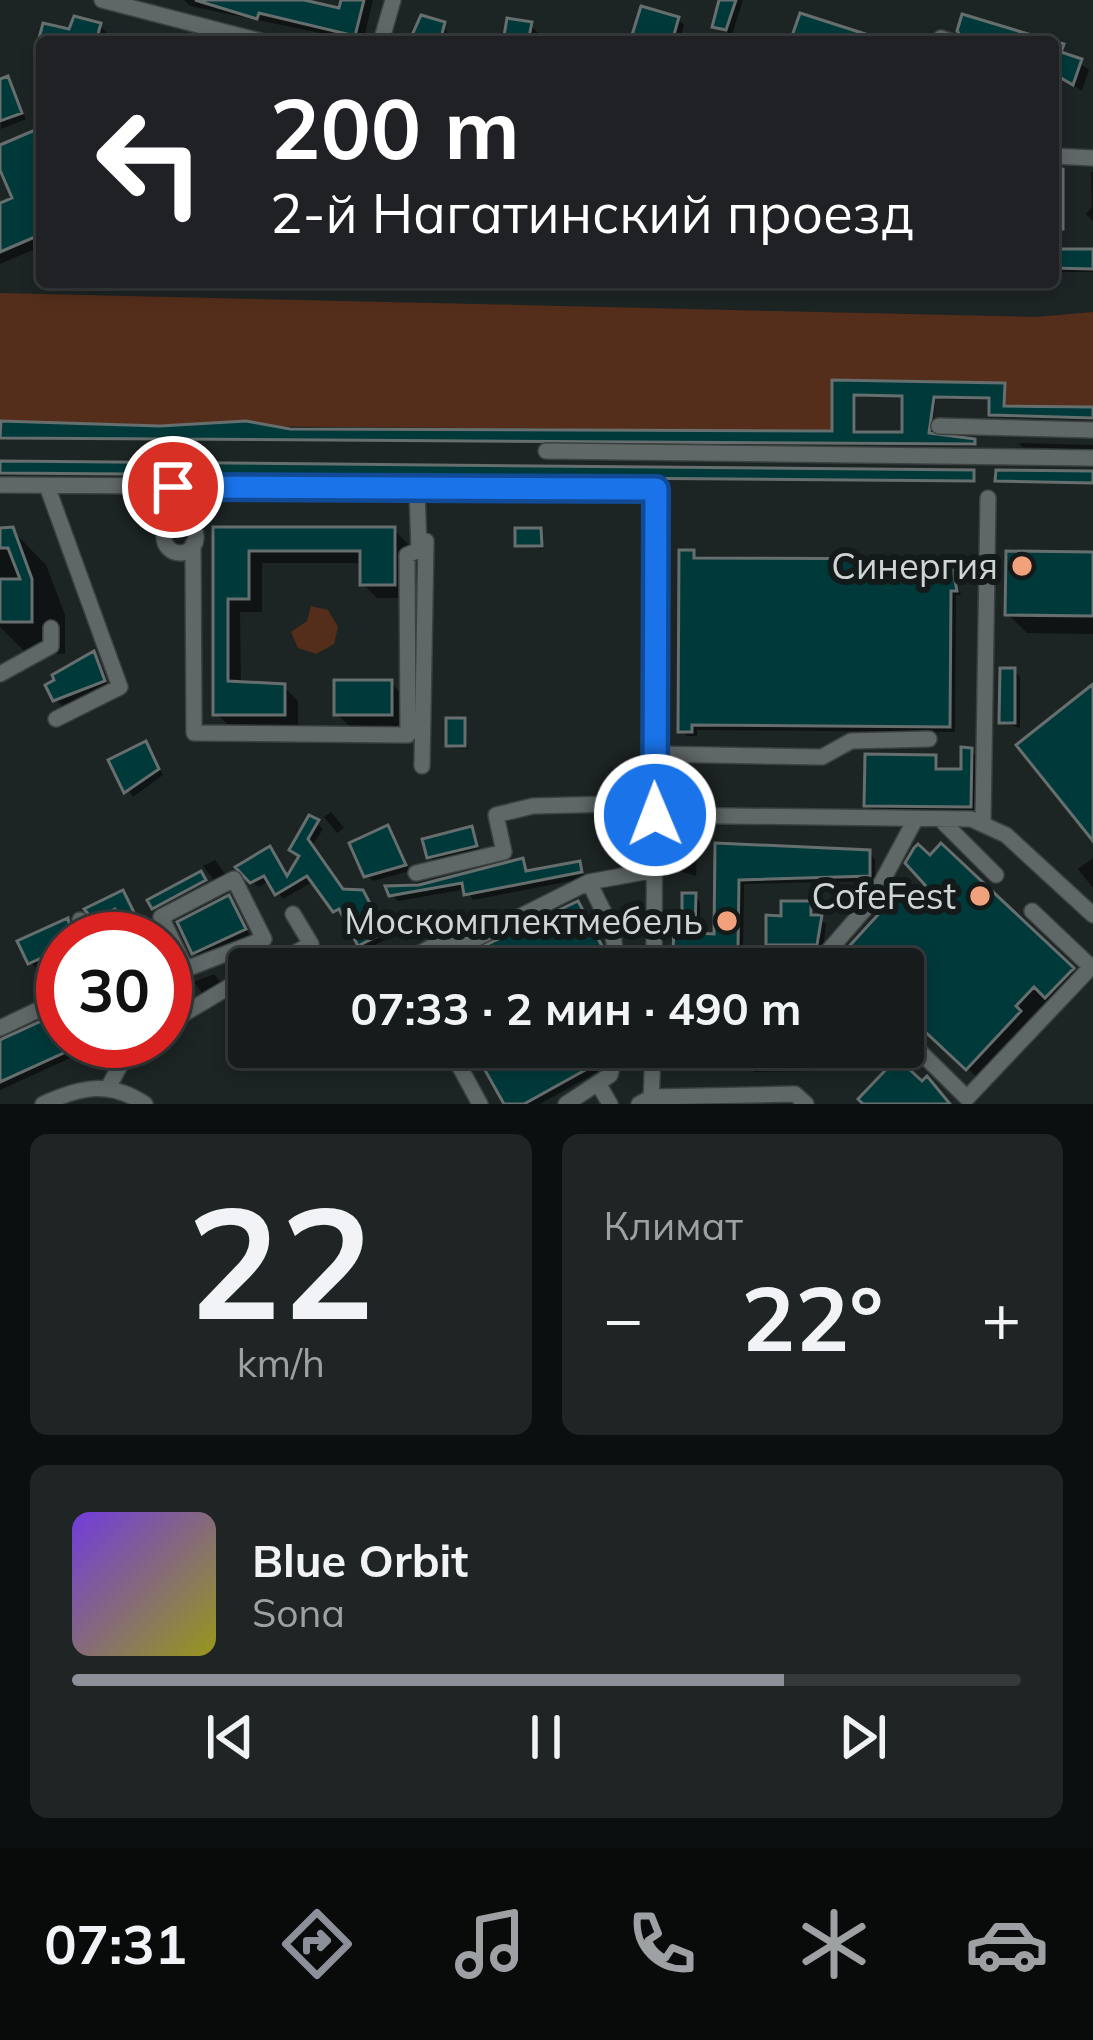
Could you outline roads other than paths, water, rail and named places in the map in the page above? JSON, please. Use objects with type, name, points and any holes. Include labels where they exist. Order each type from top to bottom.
[{"type":"street","points":[[102,0],[241,36]]},
{"type":"street","points":[[383,36],[393,0]]},
{"type":"street","points":[[1059,156],[1093,158]]},
{"type":"street","points":[[939,426],[1093,430]]},
{"type":"street","points":[[1000,457],[1001,428]]},
{"type":"street","points":[[546,451],[1093,458]]},
{"type":"street","points":[[0,485],[656,489],[654,948]]},
{"type":"street","points":[[47,485],[120,687],[56,719]]},
{"type":"street","points":[[190,554],[194,733],[275,725],[333,743],[408,735],[407,555],[419,550],[422,489]]},
{"type":"street","points":[[422,489],[422,766]]},
{"type":"street","points":[[983,822],[988,498]]},
{"type":"street","points":[[0,674],[51,646],[51,628]]},
{"type":"street","points":[[654,754],[822,757],[851,741],[929,739]]},
{"type":"street","points":[[416,874],[504,852],[496,815],[533,806],[655,814],[940,819],[983,822],[1006,835],[1093,915]]},
{"type":"street","points":[[620,822],[655,814]]},
{"type":"street","points":[[940,819],[996,875]]},
{"type":"street","points":[[832,948],[871,902],[915,820]]},
{"type":"street","points":[[430,948],[451,937],[473,940],[589,882],[656,870]]},
{"type":"street","points":[[234,879],[264,939],[238,949],[186,969],[161,917],[234,879]]},
{"type":"street","points":[[589,882],[612,928],[615,948]]},
{"type":"street","points":[[924,1055],[968,1098],[1092,966],[1033,911]]},
{"type":"street","points":[[293,914],[311,944],[304,948]]},
{"type":"street","points":[[192,1011],[228,991]]},
{"type":"street","points":[[0,1028],[36,1011]]},
{"type":"street","points":[[108,1088],[118,1068]]},
{"type":"street","points":[[460,1068],[481,1104]]},
{"type":"street","points":[[575,1102],[610,1075],[612,1068]]},
{"type":"street","points":[[651,1068],[647,1102],[735,1101],[795,1094],[806,1104]]},
{"type":"street","points":[[599,1084],[610,1104]]},
{"type":"street","points":[[43,1104],[72,1091],[108,1088],[145,1104]]},
{"type":"place","name":"Синергия","points":[[1022,566]]},
{"type":"place","name":"CofeFest","points":[[980,896]]},
{"type":"place","name":"Москомплектмебель","points":[[727,921]]}]
